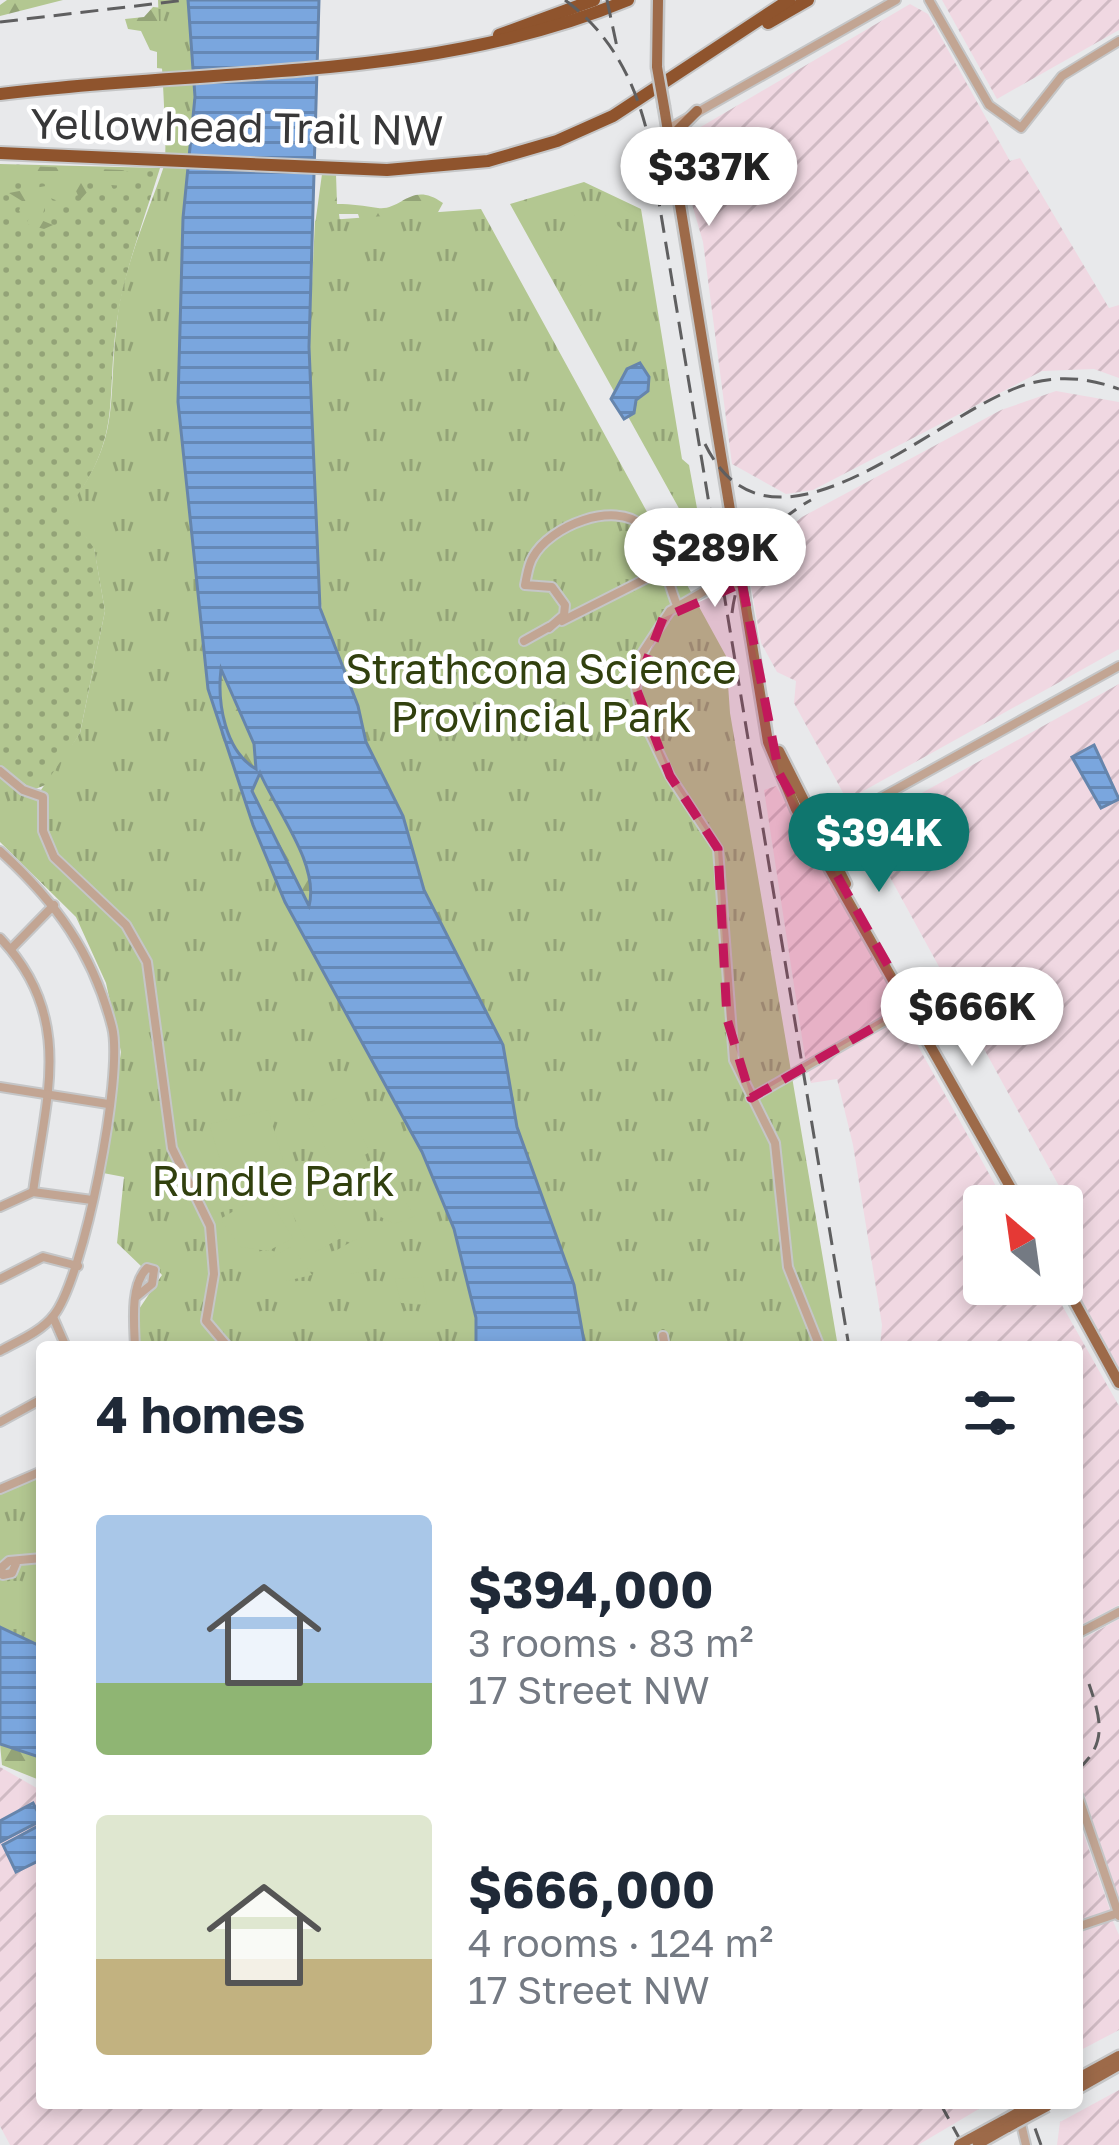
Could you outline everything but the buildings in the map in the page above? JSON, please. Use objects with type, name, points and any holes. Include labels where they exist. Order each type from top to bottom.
[{"type":"highway","points":[[417,59],[593,0]]},
{"type":"highway","name":"Yellowhead Trail NW","points":[[0,92],[417,59],[520,38],[628,0]]},
{"type":"highway","name":"Yellowhead Trail NW","points":[[0,154],[357,168],[446,167],[530,151],[593,126],[790,0]]},
{"type":"highway","points":[[668,81],[808,0]]},
{"type":"main road","points":[[657,2],[657,67],[759,685],[778,773],[1010,1185]]},
{"type":"main road","points":[[664,106],[683,117],[698,111]]},
{"type":"main road","points":[[673,155],[678,130],[698,111]]},
{"type":"main road","points":[[759,685],[814,835],[832,858],[882,955]]},
{"type":"main road","points":[[803,806],[821,820],[844,819]]},
{"type":"main road","points":[[832,858],[831,840],[844,819]]},
{"type":"main road","points":[[1076,1305],[1119,1382]]},
{"type":"main road","points":[[1083,2076],[1119,2056]]},
{"type":"main road","points":[[1083,2086],[1119,2066]]},
{"type":"main road","points":[[968,2143],[1034,2109]]},
{"type":"street","points":[[668,129],[896,0]]},
{"type":"street","points":[[929,0],[988,105],[1021,128],[1062,76],[1119,41]]},
{"type":"street","points":[[549,628],[564,615],[565,604],[552,587],[525,585],[530,563],[551,539],[602,515],[630,518],[651,536],[677,605]]},
{"type":"street","points":[[524,641],[663,570]]},
{"type":"street","points":[[742,583],[708,589],[663,618],[641,655],[637,699],[670,776],[718,849],[727,1019],[734,1060],[776,1143],[788,1267],[818,1341]]},
{"type":"street","points":[[814,835],[1119,666]]},
{"type":"street","points":[[0,771],[23,790],[43,797],[43,832],[54,857],[126,926],[151,979],[172,1148],[210,1226],[214,1275],[206,1321],[223,1341]]},
{"type":"street","points":[[0,850],[76,932],[111,1023],[115,1049],[78,1266],[53,1317],[0,1351]]},
{"type":"street","points":[[11,949],[54,905]]},
{"type":"street","points":[[0,938],[23,963],[53,1044],[33,1192]]},
{"type":"street","points":[[751,1098],[911,1006]]},
{"type":"street","points":[[0,1088],[108,1104]]},
{"type":"street","points":[[0,1207],[33,1192],[92,1200]]},
{"type":"street","points":[[0,1279],[44,1257],[78,1266]]},
{"type":"street","points":[[135,1341],[136,1297]]},
{"type":"street","points":[[53,1317],[63,1341]]},
{"type":"street","points":[[0,1422],[36,1402]]},
{"type":"street","points":[[0,1489],[36,1474]]},
{"type":"street","points":[[16,1562],[36,1559]]},
{"type":"street","points":[[1083,1631],[1119,1612]]},
{"type":"street","points":[[1083,1810],[1119,1915],[1083,1925]]},
{"type":"street","points":[[1018,2109],[1026,2145]]},
{"type":"highlighted area","points":[[742,583],[779,773],[911,1006],[751,1098],[727,1019],[718,849],[670,776],[636,688],[663,618]]},
{"type":"shaded area","points":[[942,0],[1119,0],[1119,30],[997,99]]},
{"type":"shaded area","points":[[910,4],[928,14],[1010,161],[1020,158],[1109,308],[1119,305],[1119,378],[1094,369],[1042,371],[813,490],[786,494],[732,464],[703,242],[687,187],[687,135]]},
{"type":"shaded area","points":[[1056,391],[1119,402],[1119,649],[847,800],[794,703],[796,681],[777,672],[761,643],[749,575],[769,545],[802,517],[1001,410]]},
{"type":"shaded area","points":[[1119,684],[1119,1368],[1083,1302],[1083,1185],[1058,1185],[862,826]]},
{"type":"shaded area","points":[[776,786],[880,964],[903,1019],[995,1185],[963,1185],[963,1305],[1062,1305],[1082,1341],[881,1341],[882,1325],[853,1145],[837,1079],[811,1083],[764,790]]},
{"type":"shaded area","points":[[1083,1342],[1119,1406],[1119,1605],[1083,1624]]},
{"type":"shaded area","points":[[1119,1619],[1119,1900],[1083,1792],[1083,1639]]},
{"type":"shaded area","points":[[0,1767],[36,1788],[36,2109],[979,2109],[918,2145],[10,2145],[0,2126]]},
{"type":"shaded area","points":[[1083,1832],[1110,1910],[1083,1920]]},
{"type":"shaded area","points":[[1112,1919],[1119,1935],[1119,2030],[1083,2049],[1083,1929]]},
{"type":"shaded area","points":[[1119,2090],[1119,2145],[1057,2145],[1060,2122]]},
{"type":"green space","points":[[7,0],[63,0],[0,16],[0,5]]},
{"type":"green space","name":"Rundle Park","points":[[158,0],[188,0],[195,97],[183,218],[178,402],[208,690],[253,825],[285,902],[422,1152],[454,1229],[476,1318],[476,1341],[139,1341],[139,1309],[162,1275],[153,1265],[141,1266],[117,1243],[124,1177],[103,1173],[121,1052],[106,983],[76,917],[0,842],[0,766],[25,787],[41,790],[80,733],[105,611],[94,548],[66,511],[105,441],[120,301],[164,166]]},
{"type":"green space","points":[[153,7],[163,8],[165,69],[157,68],[157,52],[150,50],[141,31],[128,29],[125,19],[144,17]]},
{"type":"green space","points":[[0,164],[160,168],[121,301],[105,439],[67,511],[94,547],[105,611],[80,733],[48,784],[33,790],[0,766]]},
{"type":"green space","points":[[0,165],[137,174],[124,186],[111,185],[119,202],[112,192],[82,182],[89,190],[80,200],[76,191],[58,201],[48,197],[41,220],[53,225],[44,229],[26,224],[29,218],[19,211],[22,201],[9,193],[56,184],[0,181]]},
{"type":"green space","points":[[322,174],[336,174],[337,204],[386,208],[415,195],[443,203],[432,223],[362,226],[358,214],[339,214],[340,222],[315,225]]},
{"type":"green space","name":"Strathcona Science Provincial Park","points":[[584,182],[641,209],[682,459],[689,465],[706,557],[510,204]]},
{"type":"green space","points":[[587,200],[624,231],[577,290],[544,253]]},
{"type":"green space","name":"Strathcona Science Provincial Park","points":[[481,209],[726,656],[730,713],[837,1341],[584,1341],[574,1285],[517,1127],[503,1045],[424,890],[403,817],[366,742],[358,706],[323,620],[314,547],[309,347],[315,221]]},
{"type":"green space","points":[[220,667],[254,744],[256,769],[230,738]]},
{"type":"green space","points":[[261,772],[302,856],[311,890],[309,907],[252,791]]},
{"type":"green space","points":[[340,1096],[370,1152],[337,1170],[307,1114]]},
{"type":"green space","points":[[268,1110],[286,1170],[242,1178],[221,1163],[209,1124]]},
{"type":"green space","points":[[311,1182],[341,1238],[313,1253],[283,1197]]},
{"type":"green space","points":[[396,1188],[415,1216],[394,1224],[379,1216],[370,1202]]},
{"type":"green space","points":[[265,1193],[293,1238],[268,1251],[241,1247],[220,1219]]},
{"type":"green space","points":[[356,1239],[375,1269],[350,1274],[330,1254]]},
{"type":"green space","points":[[292,1246],[312,1275],[286,1281],[266,1261]]},
{"type":"green space","points":[[422,1277],[427,1305],[401,1303],[395,1279]]},
{"type":"green space","points":[[36,1477],[36,1644],[0,1627],[0,1492]]},
{"type":"green space","points":[[0,1744],[36,1756],[36,1779],[2,1765]]},
{"type":"water","points":[[188,0],[319,0],[309,347],[320,608],[358,706],[366,742],[403,816],[424,890],[503,1045],[517,1127],[574,1285],[584,1341],[476,1341],[476,1318],[454,1229],[422,1152],[285,902],[253,825],[208,689],[178,402],[183,218],[195,97]],"holes":[[[221,669],[254,744],[256,769],[237,751],[225,725]],[[260,773],[308,873],[309,906],[252,791]]]},
{"type":"water","points":[[640,363],[649,377],[648,391],[636,400],[634,413],[624,419],[611,399],[627,369]]},
{"type":"water","points":[[1094,745],[1119,799],[1101,808],[1072,757]]},
{"type":"water","points":[[0,1627],[36,1644],[36,1756],[0,1744]]},
{"type":"water","points":[[33,1803],[36,1809],[36,1823],[0,1842],[0,1821]]},
{"type":"water","points":[[36,1827],[36,1862],[16,1872],[3,1845]]},
{"type":"railway","points":[[0,22],[186,0]]},
{"type":"railway","points":[[565,0],[596,28],[619,60],[648,136],[848,1341]]},
{"type":"railway","points":[[607,0],[617,47]]},
{"type":"railway","points":[[705,444],[735,482],[771,497],[813,492],[859,475],[992,399],[1028,384],[1074,379],[1119,389]]},
{"type":"railway","points":[[732,613],[741,577],[757,547],[781,521],[811,500]]},
{"type":"railway","points":[[1083,1764],[1094,1751],[1099,1730],[1089,1684]]},
{"type":"railway","points":[[943,2109],[963,2145]]},
{"type":"railway","points":[[1028,2109],[1041,2145]]}]
